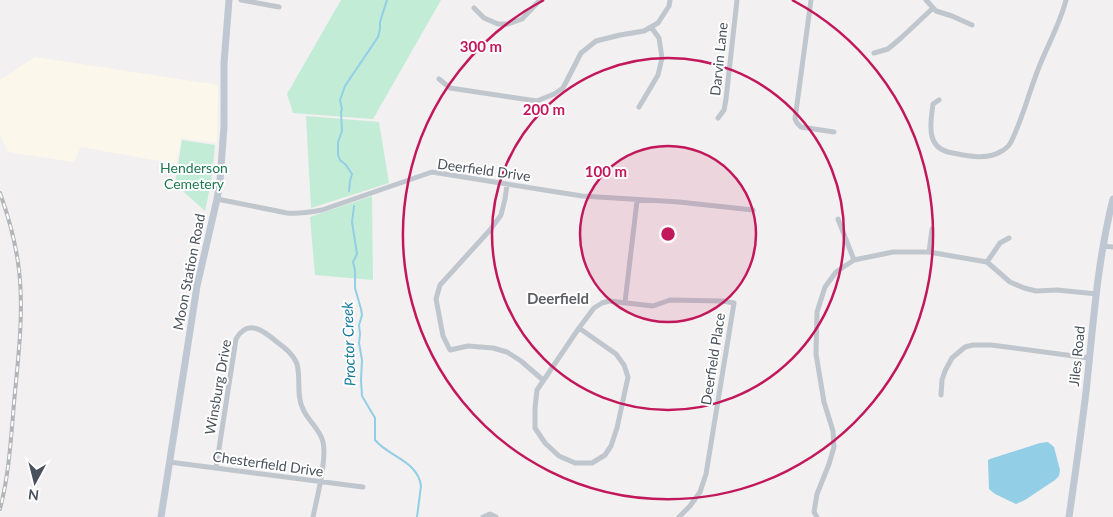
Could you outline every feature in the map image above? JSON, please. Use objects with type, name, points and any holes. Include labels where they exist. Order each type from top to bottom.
[{"type":"street","name":"Moon Station Road","points":[[161,517],[197,286],[217,199],[222,161],[224,63],[229,0]]},
{"type":"street","points":[[241,0],[278,7]]},
{"type":"street","points":[[474,8],[484,18],[498,24],[508,24],[522,19],[540,0]]},
{"type":"street","points":[[439,79],[450,88],[537,101],[563,88],[581,53],[596,41],[644,30],[658,23],[670,0]]},
{"type":"street","name":"Darvin Lane","points":[[718,118],[724,110],[726,99],[737,0]]},
{"type":"street","points":[[810,0],[795,119],[801,127],[834,132]]},
{"type":"street","points":[[926,0],[936,11],[972,25]]},
{"type":"street","points":[[939,100],[933,104],[931,136],[935,145],[942,150],[965,156],[988,157],[1010,145],[1039,67],[1062,17],[1066,0]]},
{"type":"street","points":[[874,53],[888,49],[933,8]]},
{"type":"street","points":[[639,106],[658,74],[662,58],[659,38],[650,27]]},
{"type":"street","name":"Deerfield Drive","points":[[217,199],[294,213],[322,210],[432,172],[582,196],[680,202],[753,210]]},
{"type":"street","points":[[506,184],[501,215],[490,230],[440,285],[436,298],[442,336],[450,350],[468,346],[493,348],[507,352],[543,380]]},
{"type":"street","name":"Jiles Road","points":[[1069,517],[1103,246],[1113,199]]},
{"type":"street","points":[[625,302],[637,200]]},
{"type":"street","points":[[838,219],[854,260]]},
{"type":"street","points":[[929,252],[932,229]]},
{"type":"street","points":[[987,262],[1000,243],[1009,238]]},
{"type":"street","points":[[1103,246],[1113,247]]},
{"type":"street","points":[[817,517],[814,512],[817,494],[834,446],[833,431],[824,402],[816,354],[817,312],[825,287],[836,272],[854,260],[893,252],[929,252],[987,262],[1010,282],[1024,288],[1036,291],[1057,290],[1097,294]]},
{"type":"street","name":"Deerfield Place","points":[[579,328],[616,354],[624,365],[628,377],[617,428],[611,446],[605,455],[592,463],[575,463],[559,456],[545,443],[535,428],[535,408],[537,390],[579,328],[594,308],[609,301],[653,306],[670,300],[734,303],[706,474],[700,492],[679,517]]},
{"type":"street","name":"Winsburg Drive","points":[[216,468],[236,339],[242,331],[252,327],[258,328],[266,332],[294,358],[299,377],[300,404],[319,432],[323,442],[324,450],[320,482],[313,517]]},
{"type":"street","points":[[941,395],[942,380],[952,358],[965,347],[973,345],[991,345],[1089,358]]},
{"type":"street","name":"Chesterfield Drive","points":[[169,462],[363,488]]},
{"type":"street","points":[[483,517],[490,514],[496,517]]},
{"type":"shaded area","points":[[35,57],[218,85],[217,143],[181,138],[176,164],[81,147],[74,162],[8,152],[0,135],[0,80]]},
{"type":"green space","points":[[341,0],[441,0],[373,119],[293,113],[287,94]]},
{"type":"green space","points":[[306,116],[379,122],[389,183],[311,208]]},
{"type":"green space","name":"Henderson Cemetery","points":[[182,140],[215,145],[211,183],[205,211],[175,184]]},
{"type":"green space","points":[[372,196],[373,280],[315,275],[310,217]]},
{"type":"water","points":[[1048,442],[1054,447],[1060,470],[1059,476],[1055,480],[1016,504],[989,489],[988,460]]},
{"type":"waterway","name":"Proctor Creek","points":[[349,191],[352,174],[338,155],[338,142],[342,131],[340,100],[345,86],[378,37],[380,22],[387,0]]},
{"type":"waterway","name":"Proctor Creek","points":[[354,206],[352,222],[357,254],[353,262],[355,288],[362,315],[359,325],[359,343],[362,360],[362,396],[375,418],[375,440],[409,465],[419,478],[421,486],[417,517]]},
{"type":"railway","points":[[0,193],[16,251],[21,303],[19,353],[11,443],[6,483],[0,509]]},
{"type":"district","name":"Deerfield","points":[[558,299]]}]
